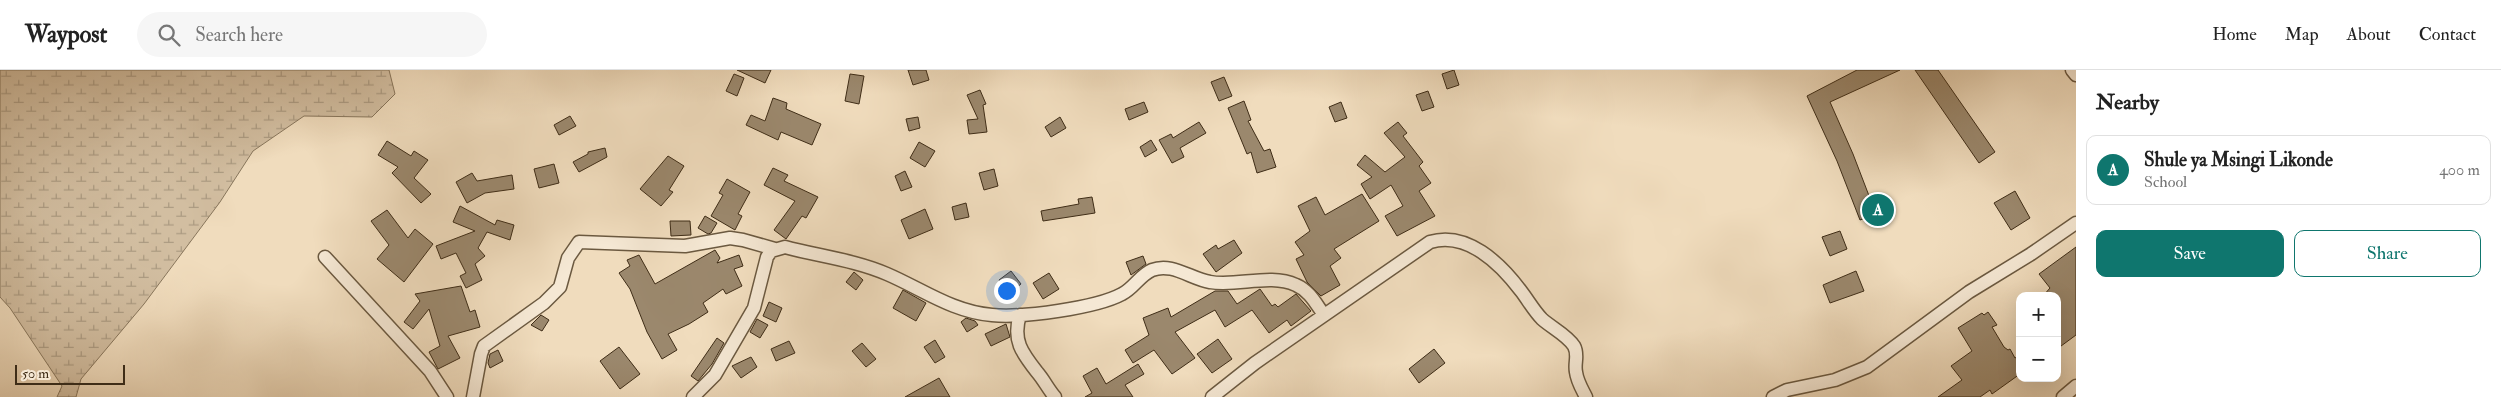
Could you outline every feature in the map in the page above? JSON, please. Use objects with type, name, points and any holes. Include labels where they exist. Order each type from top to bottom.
[{"type":"street","points":[[2072,70],[2076,76]]},
{"type":"street","points":[[1773,397],[1787,390],[1835,380],[1867,367],[1968,292],[2031,254],[2076,223]]},
{"type":"street","points":[[473,397],[480,354],[484,346],[544,303],[560,288],[568,258],[579,242],[685,246],[730,238],[775,249],[785,247],[868,266],[968,311],[992,315],[1020,315],[1070,308],[1112,299],[1133,288],[1151,270],[1160,268],[1177,270],[1210,282],[1283,281],[1306,291],[1324,316]]},
{"type":"street","points":[[1212,397],[1255,363],[1430,242],[1441,239],[1456,239],[1476,248],[1501,269],[1542,318],[1573,345],[1577,352],[1575,370],[1586,397]]},
{"type":"street","points":[[693,397],[715,375],[754,308],[767,257],[775,249]]},
{"type":"street","points":[[325,257],[430,371],[447,397]]},
{"type":"street","points":[[1020,315],[1017,334],[1021,349],[1027,362],[1037,371],[1055,397]]},
{"type":"street","points":[[2063,397],[2076,386]]},
{"type":"green space","points":[[0,70],[389,70],[395,94],[372,117],[304,116],[253,151],[220,202],[144,304],[81,379],[76,397],[57,397],[62,386],[10,308],[0,297]]},
{"type":"building","points":[[737,70],[771,70],[765,83]]},
{"type":"building","points":[[908,70],[926,70],[929,80],[913,85]]},
{"type":"building","points":[[1454,70],[1459,85],[1447,89],[1442,74]]},
{"type":"building","points":[[1857,70],[1900,70],[1830,102],[1853,154],[1876,214],[1860,220],[1837,161],[1807,96]]},
{"type":"building","points":[[1915,70],[1938,70],[1995,152],[1979,163]]},
{"type":"building","points":[[734,74],[744,78],[737,96],[726,91]]},
{"type":"building","points":[[850,74],[864,76],[859,104],[845,101]]},
{"type":"building","points":[[1224,77],[1232,96],[1219,101],[1211,82]]},
{"type":"building","points":[[980,90],[986,104],[983,105],[987,132],[969,134],[967,120],[978,119],[967,95]]},
{"type":"building","points":[[1428,91],[1434,107],[1422,111],[1416,95]]},
{"type":"building","points":[[773,98],[787,103],[786,109],[821,124],[812,145],[781,132],[778,140],[746,125],[751,115],[765,121]]},
{"type":"building","points":[[1244,101],[1251,120],[1248,121],[1264,151],[1270,149],[1276,167],[1257,173],[1251,152],[1247,154],[1228,108]]},
{"type":"building","points":[[1144,102],[1148,112],[1129,120],[1125,109]]},
{"type":"building","points":[[1341,102],[1347,118],[1335,122],[1329,107]]},
{"type":"building","points":[[570,116],[576,126],[559,135],[554,125]]},
{"type":"building","points":[[918,117],[920,128],[909,131],[906,119]]},
{"type":"building","points":[[1060,117],[1066,128],[1051,137],[1045,127]]},
{"type":"building","points":[[1199,122],[1206,133],[1180,148],[1184,157],[1172,163],[1159,140],[1171,134],[1173,138]]},
{"type":"building","points":[[1398,122],[1407,133],[1403,136],[1423,162],[1419,166],[1431,183],[1419,191],[1435,216],[1397,236],[1385,216],[1403,206],[1391,185],[1370,199],[1361,184],[1372,177],[1357,165],[1365,155],[1385,172],[1405,157],[1384,133]]},
{"type":"building","points":[[1151,140],[1157,150],[1145,157],[1140,147]]},
{"type":"building","points":[[387,141],[411,156],[414,151],[428,160],[414,178],[431,194],[421,203],[392,173],[398,167],[378,155]]},
{"type":"building","points":[[919,142],[935,151],[925,167],[910,158]]},
{"type":"building","points":[[605,148],[607,157],[579,172],[573,162],[588,154],[588,152]]},
{"type":"building","points":[[668,156],[684,166],[669,190],[673,192],[661,206],[640,189]]},
{"type":"building","points":[[554,164],[559,183],[539,188],[534,169]]},
{"type":"building","points":[[773,168],[788,175],[784,181],[818,197],[806,218],[802,216],[786,239],[774,230],[795,201],[764,185]]},
{"type":"building","points":[[994,169],[998,186],[984,190],[979,173]]},
{"type":"building","points":[[905,171],[912,187],[901,191],[895,176]]},
{"type":"building","points":[[472,173],[477,181],[512,175],[514,189],[485,193],[467,203],[456,182]]},
{"type":"building","points":[[727,179],[750,192],[738,214],[742,216],[735,230],[711,216],[723,195],[719,193]]},
{"type":"building","points":[[2015,191],[2030,218],[2011,230],[1994,203]]},
{"type":"building","points":[[1362,194],[1379,221],[1334,249],[1341,258],[1330,266],[1340,285],[1321,296],[1307,282],[1296,259],[1304,255],[1295,242],[1310,231],[1298,206],[1316,197],[1325,215]]},
{"type":"building","points":[[1092,197],[1095,213],[1043,221],[1041,211],[1079,204],[1078,199]]},
{"type":"building","points":[[966,203],[969,217],[955,220],[952,207]]},
{"type":"building","points":[[460,206],[495,225],[497,220],[514,225],[510,240],[487,232],[478,248],[485,256],[475,264],[482,280],[466,288],[460,276],[466,273],[456,253],[441,259],[436,246],[475,231],[453,222]]},
{"type":"building","points":[[925,209],[933,229],[909,239],[901,220]]},
{"type":"building","points":[[387,210],[408,238],[415,229],[433,244],[404,282],[377,259],[389,245],[371,221]]},
{"type":"building","points":[[705,216],[717,223],[711,233],[708,234],[698,228]]},
{"type":"building","points":[[670,221],[690,221],[691,235],[671,236]]},
{"type":"building","points":[[1840,231],[1847,249],[1830,256],[1822,237]]},
{"type":"building","points":[[1234,240],[1242,253],[1216,272],[1203,254],[1216,245],[1218,249]]},
{"type":"building","points":[[2076,247],[2076,335],[2061,346],[2061,292],[2046,292],[2050,288],[2039,274]]},
{"type":"building","points":[[715,250],[720,258],[717,263],[739,255],[743,266],[734,269],[742,286],[726,294],[723,289],[703,303],[708,312],[668,334],[677,350],[662,359],[647,332],[630,289],[619,273],[630,266],[627,260],[639,255],[655,284]]},
{"type":"building","points":[[1143,256],[1146,264],[1131,275],[1126,262]]},
{"type":"building","points":[[1011,271],[1021,284],[1008,294],[999,280]]},
{"type":"building","points":[[1856,271],[1864,291],[1830,303],[1823,285]]},
{"type":"building","points":[[854,272],[863,280],[856,290],[846,282]]},
{"type":"building","points":[[1049,273],[1059,289],[1043,299],[1033,283]]},
{"type":"building","points":[[461,286],[470,312],[475,310],[480,327],[448,336],[460,358],[438,369],[429,352],[440,346],[429,309],[413,329],[404,322],[420,301],[415,294]]},
{"type":"building","points":[[1260,289],[1272,306],[1275,304],[1278,307],[1296,294],[1311,311],[1291,326],[1287,320],[1269,333],[1252,310],[1225,327],[1215,310],[1175,332],[1195,358],[1172,374],[1154,350],[1133,363],[1125,350],[1149,335],[1143,318],[1168,308],[1171,317],[1215,291],[1228,291],[1237,304]]},
{"type":"building","points":[[903,290],[926,303],[916,321],[893,308]]},
{"type":"building","points":[[769,302],[782,308],[776,322],[763,316]]},
{"type":"building","points":[[1988,312],[1997,325],[1992,327],[2004,347],[2008,350],[2010,349],[2016,357],[2016,377],[1992,394],[1990,390],[1980,397],[1938,397],[1962,380],[1951,366],[1972,351],[1958,328],[1982,313],[1984,315]]},
{"type":"building","points":[[541,315],[549,320],[542,331],[531,325]]},
{"type":"building","points":[[966,318],[975,321],[978,325],[967,332],[961,322]]},
{"type":"building","points":[[757,319],[768,325],[760,338],[750,332]]},
{"type":"building","points":[[1006,324],[1010,337],[991,346],[985,334]]},
{"type":"building","points":[[717,338],[724,343],[712,364],[698,381],[691,376]]},
{"type":"building","points":[[1218,339],[1232,359],[1212,373],[1197,354]]},
{"type":"building","points":[[935,340],[945,357],[935,363],[924,347]]},
{"type":"building","points":[[789,341],[795,353],[776,361],[771,349]]},
{"type":"building","points":[[862,343],[876,359],[866,367],[852,351]]},
{"type":"building","points":[[619,347],[640,374],[620,389],[600,361]]},
{"type":"building","points":[[1434,349],[1445,363],[1419,383],[1409,369]]},
{"type":"building","points":[[498,350],[503,361],[490,368],[488,363],[490,354]]},
{"type":"building","points":[[751,357],[757,367],[741,378],[732,366]]},
{"type":"building","points":[[1138,364],[1144,374],[1125,385],[1133,397],[1085,397],[1092,393],[1083,376],[1097,368],[1106,384]]},
{"type":"building","points":[[939,378],[950,397],[905,397]]},
{"type":"place","name":"Shule ya Msingi Likonde","points":[[1878,210]]}]
